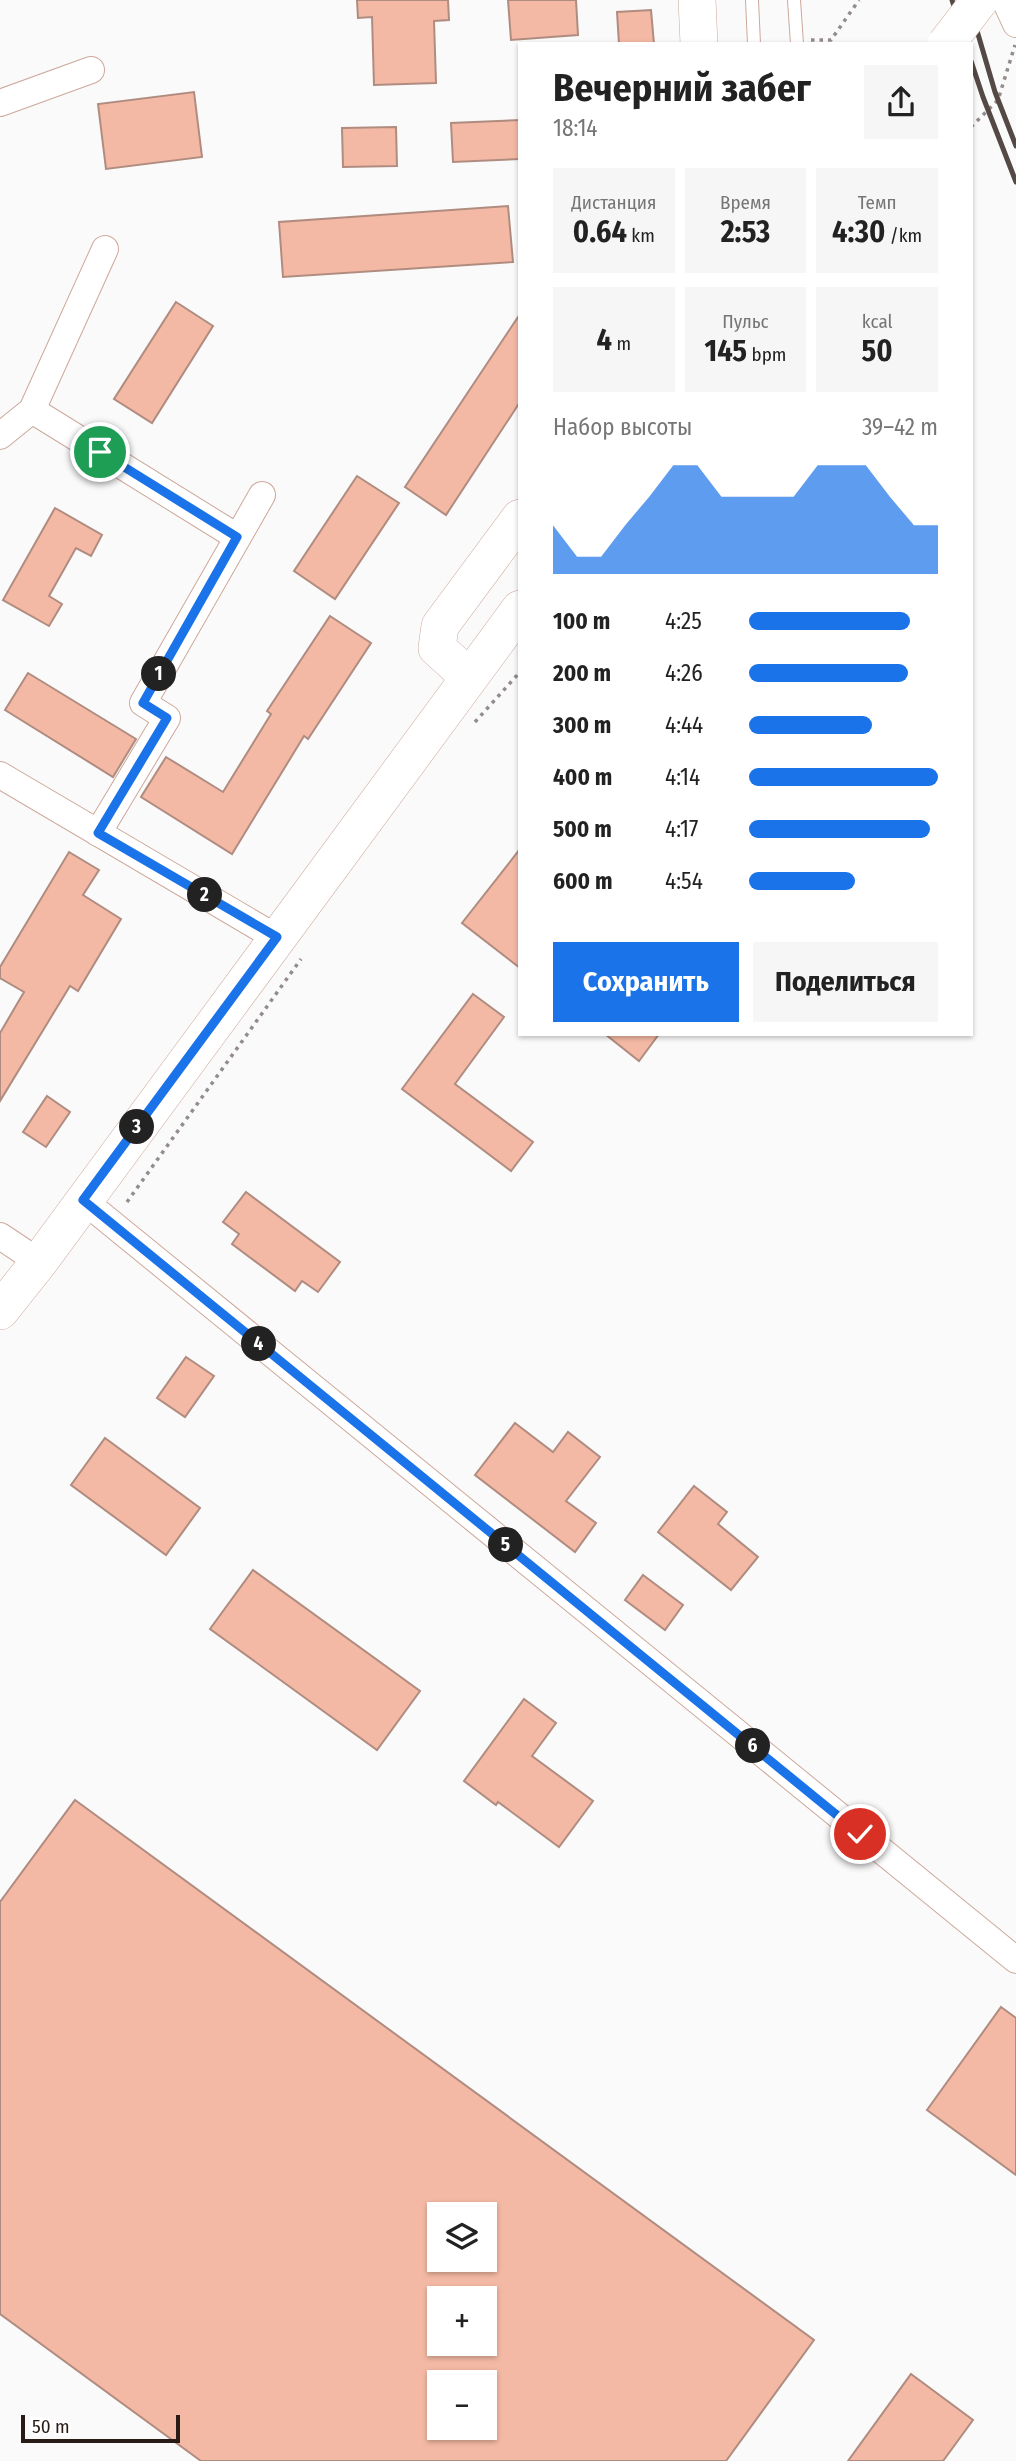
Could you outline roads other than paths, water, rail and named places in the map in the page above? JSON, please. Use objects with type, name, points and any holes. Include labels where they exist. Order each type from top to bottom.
[{"type":"main road","points":[[697,0],[699,42]]},
{"type":"main road","points":[[948,42],[980,0]]},
{"type":"main road","points":[[469,677],[438,649],[440,626],[518,521]]},
{"type":"main road","points":[[0,1311],[83,1200],[289,948],[469,677],[518,612]]},
{"type":"street","points":[[1004,0],[1016,24]]},
{"type":"street","points":[[0,103],[91,70]]},
{"type":"street","points":[[0,436],[32,410],[105,249]]},
{"type":"street","points":[[32,410],[237,537]]},
{"type":"street","points":[[98,833],[167,718],[143,703],[262,495]]},
{"type":"street","points":[[0,775],[289,948]]},
{"type":"street","points":[[83,1200],[1016,1961]]},
{"type":"street","points":[[0,1236],[39,1262]]},
{"type":"lane","points":[[752,0],[754,42]]},
{"type":"lane","points":[[794,0],[797,42]]},
{"type":"railway","points":[[952,0],[965,42]]},
{"type":"railway","points":[[968,0],[995,92],[1016,146]]},
{"type":"railway","points":[[973,67],[1016,182]]}]
